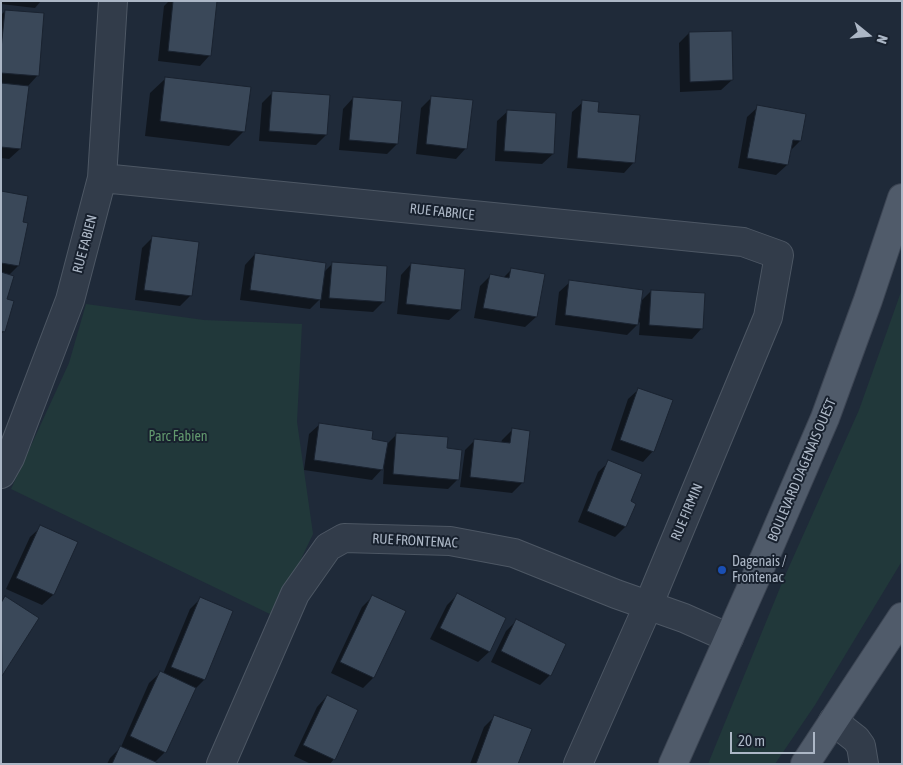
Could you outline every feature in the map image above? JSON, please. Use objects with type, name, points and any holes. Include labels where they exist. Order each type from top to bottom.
[{"type":"main road","name":"BOULEVARD DAGENAIS OUEST","points":[[673,764],[840,380],[902,198]]},
{"type":"main road","points":[[805,764],[902,617]]},
{"type":"street","name":"RUE FABIEN","points":[[1,474],[10,458],[70,300],[102,178],[113,1]]},
{"type":"street","name":"RUE FABRICE","points":[[102,178],[743,242],[779,255]]},
{"type":"street","name":"RUE FIRMIN","points":[[578,764],[648,606],[768,317],[779,255]]},
{"type":"street","name":"RUE FRONTENAC","points":[[222,764],[295,594],[328,547],[344,538],[450,541],[514,553],[648,606],[684,618],[729,638]]},
{"type":"street","points":[[833,721],[856,738],[861,746],[864,764]]},
{"type":"green space","points":[[902,289],[902,561],[815,705],[775,764],[708,764],[784,578],[859,410]]},
{"type":"green space","name":"Parc Fabien","points":[[86,304],[204,320],[302,324],[297,422],[313,534],[274,616],[11,489],[69,363]]},
{"type":"building","points":[[173,1],[217,1],[211,56],[168,51]]},
{"type":"building","points":[[5,10],[44,13],[39,76],[1,73],[1,49]]},
{"type":"building","points":[[732,31],[733,80],[690,82],[689,32]]},
{"type":"building","points":[[165,77],[251,87],[245,132],[160,121]]},
{"type":"building","points":[[1,83],[29,86],[21,149],[1,147]]},
{"type":"building","points":[[272,91],[330,95],[327,135],[269,131]]},
{"type":"building","points":[[431,96],[473,100],[467,149],[426,144]]},
{"type":"building","points":[[353,97],[402,101],[398,144],[349,140]]},
{"type":"building","points":[[582,100],[599,102],[598,112],[640,115],[635,163],[577,158]]},
{"type":"building","points":[[757,105],[806,114],[801,141],[793,140],[788,165],[747,158]]},
{"type":"building","points":[[507,110],[556,113],[554,154],[504,151]]},
{"type":"building","points":[[1,191],[28,196],[23,222],[28,223],[19,266],[1,263]]},
{"type":"building","points":[[152,236],[199,242],[192,296],[144,290]]},
{"type":"building","points":[[255,253],[326,263],[321,300],[250,290]]},
{"type":"building","points":[[332,262],[387,266],[385,302],[329,298]]},
{"type":"building","points":[[411,263],[465,269],[461,310],[406,304]]},
{"type":"building","points":[[511,268],[545,274],[537,317],[483,308],[490,274],[509,278]]},
{"type":"building","points":[[1,272],[14,276],[7,299],[14,301],[5,332],[1,331]]},
{"type":"building","points":[[569,280],[643,290],[638,325],[565,315]]},
{"type":"building","points":[[651,290],[705,293],[703,329],[649,325]]},
{"type":"building","points":[[638,388],[673,400],[654,452],[620,440]]},
{"type":"building","points":[[319,423],[373,431],[372,439],[388,442],[383,470],[314,460]]},
{"type":"building","points":[[512,428],[530,431],[524,483],[470,477],[474,439],[510,443]]},
{"type":"building","points":[[396,433],[448,437],[447,448],[462,450],[459,480],[393,474]]},
{"type":"building","points":[[608,460],[642,474],[631,501],[636,504],[626,527],[587,511]]},
{"type":"building","points":[[40,525],[78,542],[54,595],[16,578]]},
{"type":"building","points":[[457,593],[506,618],[490,652],[440,628]]},
{"type":"building","points":[[372,595],[406,611],[374,678],[340,662]]},
{"type":"building","points":[[5,596],[39,618],[2,676],[1,603]]},
{"type":"building","points":[[200,597],[233,611],[205,680],[171,667]]},
{"type":"building","points":[[516,619],[566,644],[551,676],[501,651]]},
{"type":"building","points":[[160,671],[196,688],[166,753],[130,736]]},
{"type":"building","points":[[327,695],[358,710],[335,760],[303,745]]},
{"type":"building","points":[[494,715],[532,729],[518,764],[476,764]]},
{"type":"building","points":[[120,746],[158,763],[158,764],[112,764]]},
{"type":"place","name":"Dagenais / Frontenac","points":[[722,570]]}]
